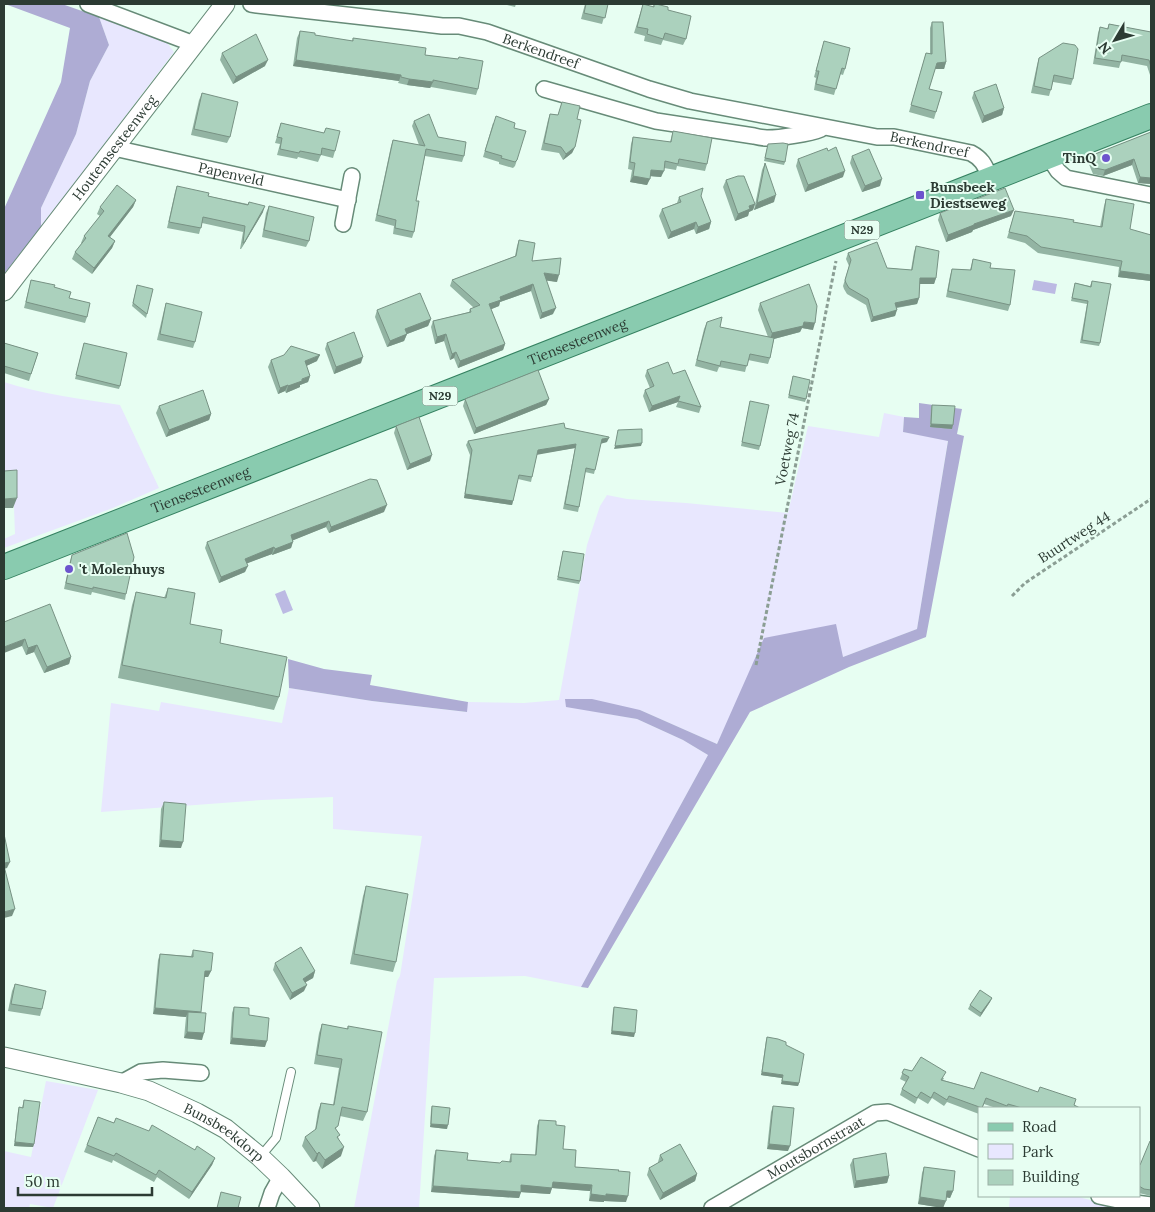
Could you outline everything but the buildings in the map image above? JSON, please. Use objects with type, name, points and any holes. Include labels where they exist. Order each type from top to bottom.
[{"type":"main road","name":"Tiensesteenweg","points":[[4,567],[1151,116]]},
{"type":"street","points":[[88,4],[194,45]]},
{"type":"street","name":"Houtemsesteenweg","points":[[4,291],[225,4]]},
{"type":"street","name":"Berkendreef","points":[[252,4],[442,26],[459,26],[487,32],[649,89],[690,101],[877,137],[894,137],[971,153],[984,162],[991,180]]},
{"type":"street","name":"Berkendreef","points":[[544,89],[656,121],[767,138],[815,131],[824,127]]},
{"type":"street","name":"Papenveld","points":[[114,148],[348,200]]},
{"type":"street","points":[[1048,156],[1058,171],[1066,178],[1151,195]]},
{"type":"street","points":[[343,224],[352,176]]},
{"type":"street","name":"Bunsbeekdorp","points":[[4,1057],[121,1083],[149,1092],[197,1113],[226,1129],[260,1157],[310,1208]]},
{"type":"street","points":[[121,1083],[141,1072],[164,1070],[201,1073]]},
{"type":"street","name":"Moutsbornstraat","points":[[712,1208],[875,1113],[888,1112],[978,1149]]},
{"type":"street","points":[[266,1208],[281,1177]]},
{"type":"street","points":[[1104,1197],[1151,1205]]},
{"type":"lane","points":[[260,1157],[276,1138],[291,1072]]},
{"type":"path","name":"Voetweg 74","points":[[756,665],[840,238]]},
{"type":"path","name":"Buurtweg 44","points":[[1012,596],[1025,583],[1151,499]]},
{"type":"green space","points":[[99,17],[159,38],[168,44],[174,52],[41,227],[41,208],[76,134],[90,81],[109,45]]},
{"type":"green space","points":[[4,382],[47,393],[120,405],[159,488],[113,508],[4,548],[4,539],[15,534],[13,480],[4,480]]},
{"type":"green space","points":[[884,413],[904,417],[903,432],[948,440],[917,629],[843,657],[726,725],[717,744],[640,710],[576,708],[637,719],[683,740],[708,755],[581,987],[525,976],[434,978],[419,1208],[354,1208],[397,981],[400,976],[422,836],[333,829],[333,797],[262,800],[101,812],[111,703],[159,711],[161,702],[282,723],[289,688],[372,701],[466,712],[468,702],[524,703],[559,700],[587,545],[600,506],[607,495],[627,499],[788,513],[808,426],[879,437]]},
{"type":"green space","points":[[46,1081],[98,1090],[53,1208],[30,1204],[29,1208],[4,1208],[4,1151],[31,1157]]},
{"type":"green space","points":[[1010,1197],[1079,1197],[1120,1208],[1009,1208]]},
{"type":"shaded area","points":[[5,4],[62,4],[99,17],[109,45],[90,81],[76,134],[41,208],[41,227],[4,274],[4,209],[61,82],[70,28]]},
{"type":"shaded area","points":[[1034,280],[1057,284],[1055,294],[1032,290]]},
{"type":"shaded area","points":[[919,403],[962,409],[957,434],[964,436],[926,637],[849,667],[750,712],[588,988],[581,987],[708,755],[683,740],[637,719],[566,707],[565,699],[592,699],[640,710],[717,744],[764,638],[836,624],[843,657],[917,629],[948,441],[903,432],[904,417],[919,418]]},
{"type":"shaded area","points":[[285,590],[293,610],[283,614],[275,594]]},
{"type":"shaded area","points":[[288,659],[324,669],[372,675],[370,685],[468,702],[467,712],[372,701],[289,688]]},
{"type":"place","name":"TinQ","points":[[1106,158]]},
{"type":"place","name":"Bunsbeek Diestseweg","points":[[920,195]]},
{"type":"place","name":"'t Molenhuys","points":[[69,569]]}]
